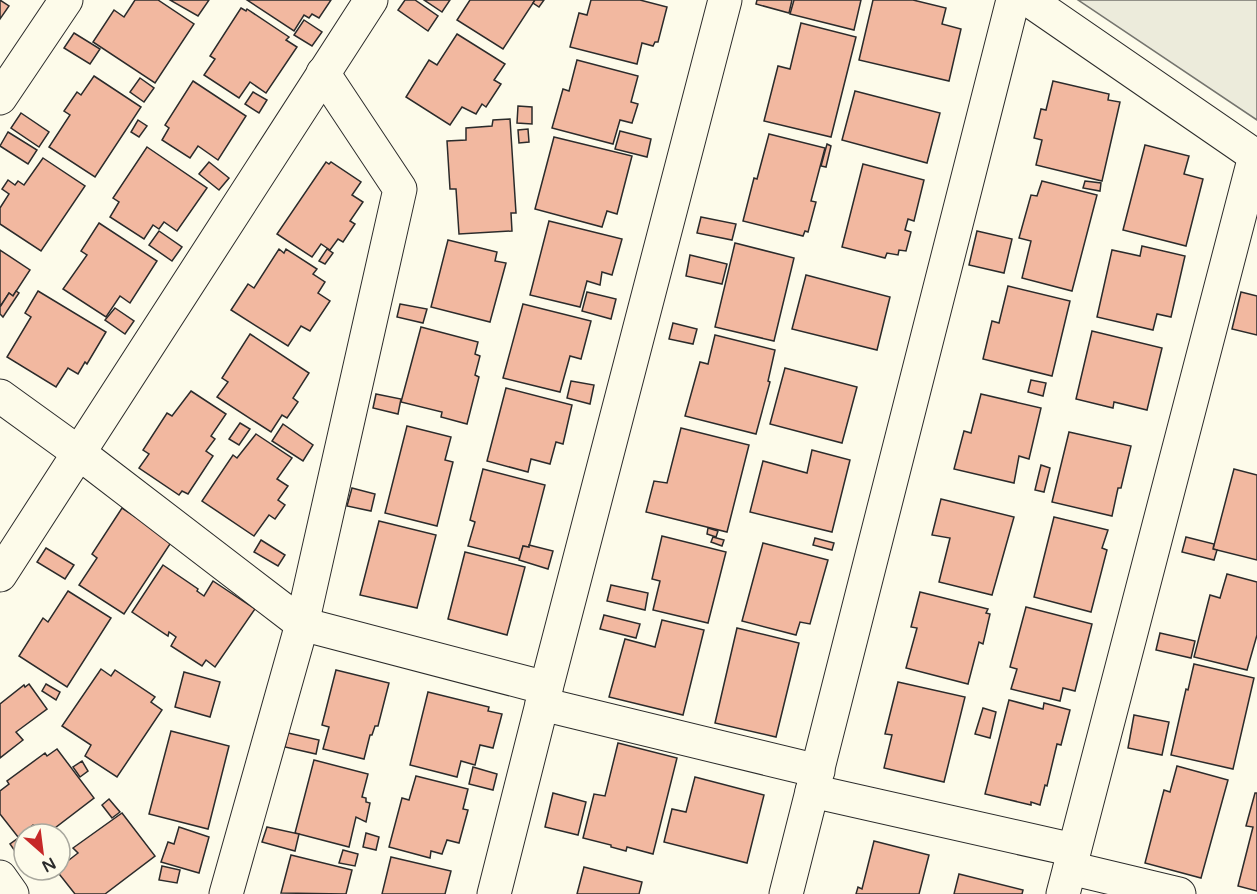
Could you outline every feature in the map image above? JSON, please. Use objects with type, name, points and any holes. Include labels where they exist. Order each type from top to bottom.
[{"type":"street","points":[[0,98],[66,0]]},
{"type":"street","points":[[0,575],[372,0]]},
{"type":"street","points":[[494,894],[725,0]]},
{"type":"street","points":[[786,894],[1013,0]]},
{"type":"street","points":[[1029,0],[1256,157],[1069,871]]},
{"type":"street","points":[[226,894],[302,624],[400,189],[323,73]]},
{"type":"street","points":[[0,396],[79,453],[302,624],[544,696],[815,781],[1069,871],[1179,894]]},
{"type":"street","points":[[0,878],[12,894]]},
{"type":"shaded area","points":[[1078,0],[1257,0],[1257,120]]},
{"type":"building","points":[[0,0],[9,6],[0,19]]},
{"type":"building","points":[[135,0],[158,0],[194,24],[155,83],[93,42],[114,10],[124,17]]},
{"type":"building","points":[[170,0],[209,0],[198,16]]},
{"type":"building","points":[[247,0],[331,0],[319,18],[312,14],[309,18],[304,15],[294,31]]},
{"type":"building","points":[[405,0],[415,0],[438,16],[428,31],[398,10]]},
{"type":"building","points":[[424,0],[450,0],[442,12]]},
{"type":"building","points":[[470,0],[535,0],[503,49],[457,20]]},
{"type":"building","points":[[535,0],[544,0],[539,7],[533,3]]},
{"type":"building","points":[[591,0],[640,0],[667,7],[658,42],[655,42],[653,46],[642,43],[637,64],[570,47],[579,13],[587,15]]},
{"type":"building","points":[[757,0],[792,0],[789,13],[756,4]]},
{"type":"building","points":[[794,0],[861,0],[854,30],[790,14]]},
{"type":"building","points":[[873,0],[913,0],[946,8],[942,24],[961,29],[949,81],[859,60]]},
{"type":"building","points":[[241,8],[246,11],[247,9],[289,37],[286,40],[297,47],[266,93],[250,82],[239,98],[204,75],[215,59],[210,56]]},
{"type":"building","points":[[304,20],[322,32],[312,46],[294,35]]},
{"type":"building","points":[[801,23],[856,37],[831,137],[764,121],[778,66],[790,69]]},
{"type":"building","points":[[74,33],[100,49],[90,64],[64,48]]},
{"type":"building","points":[[457,34],[505,64],[494,80],[501,84],[486,107],[482,104],[476,114],[462,107],[450,125],[406,97],[429,60],[437,65]]},
{"type":"building","points":[[577,60],[638,76],[631,102],[638,104],[632,123],[620,120],[613,144],[552,128],[563,89],[569,91]]},
{"type":"building","points":[[94,76],[141,107],[95,177],[49,147],[70,115],[64,111],[77,92],[81,95]]},
{"type":"building","points":[[140,78],[154,88],[144,102],[130,92]]},
{"type":"building","points":[[193,81],[246,116],[218,160],[198,146],[190,158],[162,140],[169,128],[165,125]]},
{"type":"building","points":[[1053,81],[1109,94],[1108,100],[1120,102],[1102,181],[1036,165],[1042,140],[1034,138],[1041,109],[1046,110]]},
{"type":"building","points":[[855,91],[940,113],[927,163],[842,140]]},
{"type":"building","points":[[253,92],[267,100],[259,113],[245,104]]},
{"type":"building","points":[[518,106],[532,107],[532,124],[517,123]]},
{"type":"building","points":[[21,113],[49,132],[39,147],[11,128]]},
{"type":"building","points":[[510,119],[516,213],[511,213],[512,231],[459,234],[456,189],[450,189],[447,141],[466,140],[466,128],[492,126],[493,120]]},
{"type":"building","points":[[138,120],[147,126],[139,137],[131,132]]},
{"type":"building","points":[[528,129],[529,142],[519,143],[518,130]]},
{"type":"building","points":[[620,131],[651,139],[647,157],[615,149]]},
{"type":"building","points":[[8,132],[37,150],[28,164],[0,146]]},
{"type":"building","points":[[769,134],[825,148],[811,201],[816,202],[808,232],[805,231],[803,236],[743,221]]},
{"type":"building","points":[[554,137],[632,156],[617,214],[607,211],[602,227],[535,209]]},
{"type":"building","points":[[827,144],[831,146],[826,167],[821,166]]},
{"type":"building","points":[[1145,145],[1189,156],[1184,174],[1203,179],[1186,246],[1123,230]]},
{"type":"building","points":[[147,147],[207,188],[177,231],[164,222],[159,229],[153,225],[144,239],[110,217],[119,202],[113,198]]},
{"type":"building","points":[[43,158],[85,186],[41,251],[0,224],[0,208],[9,194],[2,189],[8,180],[15,185],[18,181],[24,185]]},
{"type":"building","points":[[209,162],[229,178],[219,190],[199,174]]},
{"type":"building","points":[[326,162],[329,164],[331,162],[361,182],[352,195],[363,202],[350,221],[355,224],[343,242],[338,239],[330,250],[321,244],[312,257],[277,234]]},
{"type":"building","points":[[863,164],[924,180],[914,221],[908,219],[905,230],[911,232],[906,251],[899,250],[898,255],[887,253],[885,258],[842,247]]},
{"type":"building","points":[[1042,181],[1097,195],[1072,291],[1022,278],[1031,241],[1019,238],[1031,195],[1037,196]]},
{"type":"building","points":[[1085,181],[1101,183],[1100,191],[1083,188]]},
{"type":"building","points":[[701,217],[736,224],[732,240],[697,233]]},
{"type":"building","points":[[549,221],[622,239],[612,275],[602,272],[600,285],[587,281],[580,307],[530,295]]},
{"type":"building","points":[[99,223],[157,261],[130,303],[120,296],[106,317],[63,289],[87,255],[81,251]]},
{"type":"building","points":[[159,231],[182,247],[172,261],[149,245]]},
{"type":"building","points":[[977,231],[1012,239],[1004,273],[969,265]]},
{"type":"building","points":[[448,240],[497,252],[495,261],[506,263],[490,322],[431,307]]},
{"type":"building","points":[[735,243],[794,258],[774,341],[715,327]]},
{"type":"building","points":[[1142,246],[1185,256],[1171,317],[1157,314],[1153,330],[1097,317],[1112,250],[1140,256]]},
{"type":"building","points":[[279,249],[284,253],[286,249],[317,269],[313,274],[325,282],[318,293],[330,301],[310,331],[301,326],[288,346],[231,310],[248,284],[254,288]]},
{"type":"building","points":[[327,249],[333,253],[325,264],[319,261]]},
{"type":"building","points":[[0,250],[30,270],[13,296],[9,293],[0,307]]},
{"type":"building","points":[[690,255],[727,264],[722,284],[686,276]]},
{"type":"building","points":[[806,275],[890,297],[877,350],[792,329]]},
{"type":"building","points":[[1008,286],[1070,301],[1052,376],[983,359],[992,321],[999,323]]},
{"type":"building","points":[[16,291],[19,293],[3,317],[0,314],[0,307],[9,293],[13,296]]},
{"type":"building","points":[[38,291],[106,332],[87,364],[85,362],[78,374],[68,368],[56,387],[7,357],[31,317],[25,313]]},
{"type":"building","points":[[587,292],[616,299],[611,319],[582,311]]},
{"type":"building","points":[[1241,292],[1257,296],[1257,335],[1232,329]]},
{"type":"building","points":[[400,304],[427,309],[423,323],[397,317]]},
{"type":"building","points":[[523,304],[591,321],[581,359],[570,356],[560,392],[503,378]]},
{"type":"building","points":[[115,308],[134,321],[125,334],[105,320]]},
{"type":"building","points":[[673,323],[697,329],[693,344],[669,339]]},
{"type":"building","points":[[421,327],[478,342],[475,354],[480,356],[475,375],[479,377],[467,424],[441,417],[442,412],[401,402]]},
{"type":"building","points":[[1092,331],[1162,348],[1147,410],[1114,402],[1113,408],[1076,399]]},
{"type":"building","points":[[250,334],[309,373],[293,398],[298,402],[287,418],[282,415],[271,432],[217,397],[228,382],[222,378]]},
{"type":"building","points":[[715,335],[775,350],[768,381],[770,382],[756,434],[685,416],[700,362],[708,364]]},
{"type":"building","points":[[785,368],[857,387],[842,443],[770,424]]},
{"type":"building","points":[[1031,380],[1046,383],[1043,396],[1028,392]]},
{"type":"building","points":[[571,381],[594,385],[590,404],[567,398]]},
{"type":"building","points":[[506,388],[572,405],[563,444],[556,442],[550,464],[531,459],[528,472],[487,461]]},
{"type":"building","points":[[191,391],[226,414],[211,436],[215,439],[206,451],[213,456],[188,494],[182,491],[179,495],[139,468],[149,454],[143,450],[167,413],[172,416]]},
{"type":"building","points":[[376,394],[401,399],[398,414],[373,408]]},
{"type":"building","points":[[981,394],[1041,408],[1029,459],[1019,456],[1014,483],[954,469],[964,431],[971,433]]},
{"type":"building","points":[[240,423],[250,429],[239,445],[229,439]]},
{"type":"building","points":[[283,424],[313,445],[303,461],[272,441]]},
{"type":"building","points":[[407,426],[451,437],[445,460],[453,462],[437,526],[385,513]]},
{"type":"building","points":[[681,428],[749,445],[727,532],[646,512],[654,481],[667,483]]},
{"type":"building","points":[[1069,432],[1131,446],[1112,516],[1052,502]]},
{"type":"building","points":[[256,434],[292,458],[277,479],[288,486],[278,500],[285,505],[275,519],[269,515],[254,536],[202,501],[233,455],[237,458]]},
{"type":"building","points":[[812,450],[850,460],[832,532],[750,512],[763,461],[807,473]]},
{"type":"building","points":[[1041,465],[1050,468],[1044,492],[1035,490]]},
{"type":"building","points":[[483,469],[545,485],[529,547],[523,546],[520,559],[468,546],[475,522],[470,520]]},
{"type":"building","points":[[1234,469],[1257,475],[1257,560],[1213,549]]},
{"type":"building","points":[[352,488],[375,494],[371,511],[347,506]]},
{"type":"building","points":[[941,499],[1014,517],[992,595],[939,582],[950,538],[932,535]]},
{"type":"building","points":[[122,508],[172,541],[124,614],[79,585],[97,558],[92,554]]},
{"type":"building","points":[[1054,517],[1108,530],[1102,548],[1107,550],[1091,612],[1034,597]]},
{"type":"building","points":[[379,521],[436,535],[417,608],[360,595]]},
{"type":"building","points":[[708,528],[718,531],[716,537],[707,534]]},
{"type":"building","points":[[662,536],[726,552],[708,623],[653,610],[660,581],[652,579]]},
{"type":"building","points":[[713,537],[724,540],[722,546],[711,542]]},
{"type":"building","points":[[1186,537],[1214,544],[1213,549],[1217,550],[1214,560],[1182,552]]},
{"type":"building","points":[[815,538],[834,543],[832,550],[813,545]]},
{"type":"building","points":[[261,540],[285,555],[278,566],[254,552]]},
{"type":"building","points":[[763,543],[828,560],[810,624],[800,622],[796,635],[742,621]]},
{"type":"building","points":[[529,545],[553,551],[548,569],[519,560],[523,546],[529,547]]},
{"type":"building","points":[[46,548],[74,565],[65,579],[37,562]]},
{"type":"building","points":[[465,552],[525,567],[507,635],[448,619]]},
{"type":"building","points":[[163,565],[198,589],[197,591],[204,596],[213,581],[255,609],[215,667],[206,660],[202,666],[171,646],[176,637],[169,632],[168,636],[132,612]]},
{"type":"building","points":[[1227,574],[1257,582],[1257,635],[1247,670],[1194,657],[1210,595],[1220,598]]},
{"type":"building","points":[[611,585],[648,593],[645,610],[607,601]]},
{"type":"building","points":[[68,591],[111,618],[67,687],[19,656],[43,618],[48,622]]},
{"type":"building","points":[[920,592],[988,609],[986,613],[990,614],[983,644],[979,642],[968,684],[906,668],[917,628],[911,627]]},
{"type":"building","points":[[1026,607],[1092,624],[1075,691],[1063,688],[1060,701],[1011,689],[1017,669],[1010,667]]},
{"type":"building","points":[[604,615],[640,624],[636,638],[600,629]]},
{"type":"building","points":[[662,620],[704,630],[683,715],[609,697],[625,639],[655,647]]},
{"type":"building","points":[[737,628],[799,643],[776,737],[715,723]]},
{"type":"building","points":[[1160,633],[1195,641],[1191,658],[1156,650]]},
{"type":"building","points":[[1194,664],[1254,678],[1233,769],[1171,755]]},
{"type":"building","points":[[101,669],[111,676],[115,670],[155,697],[151,702],[162,710],[117,777],[85,756],[91,745],[62,726]]},
{"type":"building","points":[[336,670],[389,683],[378,726],[375,726],[370,735],[364,759],[323,749],[329,727],[322,725]]},
{"type":"building","points":[[184,672],[220,682],[210,717],[175,707]]},
{"type":"building","points":[[898,682],[965,697],[944,782],[884,768],[892,735],[885,734]]},
{"type":"building","points":[[29,684],[47,709],[16,732],[23,740],[0,758],[0,704],[24,685],[25,687]]},
{"type":"building","points":[[46,684],[60,692],[56,700],[42,691]]},
{"type":"building","points":[[428,692],[489,707],[488,711],[502,714],[493,748],[480,745],[475,765],[461,761],[457,777],[410,765]]},
{"type":"building","points":[[1009,700],[1043,709],[1044,703],[1070,710],[1061,745],[1057,744],[1040,805],[985,794]]},
{"type":"building","points":[[983,708],[996,712],[990,738],[975,734]]},
{"type":"building","points":[[1134,715],[1169,722],[1162,755],[1128,748]]},
{"type":"building","points":[[171,731],[229,746],[208,829],[149,814]]},
{"type":"building","points":[[288,733],[319,740],[316,754],[285,747]]},
{"type":"building","points":[[618,743],[677,758],[653,854],[627,847],[626,851],[583,838],[594,794],[605,796]]},
{"type":"building","points":[[57,749],[94,798],[63,822],[12,822],[12,829],[0,814],[0,791],[9,784],[7,781],[45,753],[47,756]]},
{"type":"building","points":[[314,760],[368,774],[362,797],[370,803],[366,822],[356,817],[349,847],[295,833]]},
{"type":"building","points":[[82,761],[88,771],[80,777],[73,767]]},
{"type":"building","points":[[1177,766],[1228,780],[1201,878],[1145,863],[1164,790],[1170,792]]},
{"type":"building","points":[[473,767],[497,774],[493,790],[469,784]]},
{"type":"building","points":[[416,776],[468,789],[463,809],[468,810],[459,843],[447,840],[442,854],[431,851],[430,858],[389,847],[402,798],[409,800]]},
{"type":"building","points":[[695,777],[764,795],[747,863],[664,842],[672,809],[686,812]]},
{"type":"building","points":[[553,793],[586,802],[578,835],[545,827]]},
{"type":"building","points":[[1255,793],[1257,793],[1257,891],[1238,886],[1253,827],[1246,826]]},
{"type":"building","points":[[109,799],[120,812],[112,818],[102,805]]},
{"type":"building","points":[[122,813],[155,856],[105,894],[75,894],[66,882],[72,882],[72,858],[78,853],[73,848]]},
{"type":"building","points":[[179,827],[209,837],[199,873],[161,862],[168,842],[174,844]]},
{"type":"building","points":[[267,827],[299,834],[295,851],[262,842]]},
{"type":"building","points":[[366,833],[379,837],[376,850],[363,847]]},
{"type":"building","points":[[874,841],[929,855],[919,894],[856,894],[858,887],[862,889]]},
{"type":"building","points":[[343,850],[358,854],[355,866],[339,863]]},
{"type":"building","points":[[291,855],[352,870],[346,894],[281,893]]},
{"type":"building","points":[[391,857],[451,871],[445,894],[382,894]]},
{"type":"building","points":[[162,866],[180,870],[177,883],[159,880]]},
{"type":"building","points":[[584,867],[642,882],[639,894],[577,894]]},
{"type":"building","points":[[959,874],[1023,890],[1022,894],[954,894]]}]
